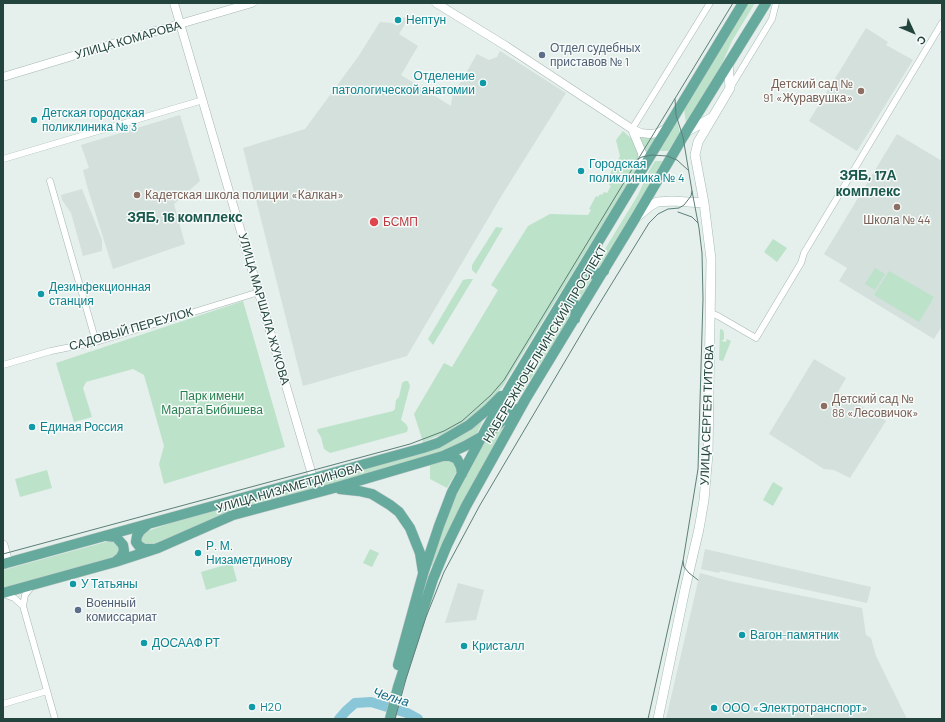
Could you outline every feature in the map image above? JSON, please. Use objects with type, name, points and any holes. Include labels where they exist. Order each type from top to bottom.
[{"type":"main road","name":"НАБЕРЕЖНОЧЕЛНИНСКИЙ ПРОСПЕКТ","points":[[390,719],[395,686],[423,574],[447,504],[482,436],[512,384],[588,261],[743,3]]},
{"type":"main road","name":"НАБЕРЕЖНОЧЕЛНИНСКИЙ ПРОСПЕКТ","points":[[383,719],[430,585],[463,512],[525,400],[604,271],[686,132],[766,3]]},
{"type":"main road","points":[[728,64],[730,88]]},
{"type":"main road","name":"УЛИЦА СЕРГЕЯ ТИТОВА","points":[[658,719],[699,529],[704,500],[708,454],[710,419],[711,259],[704,203],[695,156],[698,142],[730,88]]},
{"type":"main road","points":[[686,132],[713,117]]},
{"type":"main road","points":[[636,217],[657,202],[672,201],[704,203]]},
{"type":"main road","points":[[588,261],[587,267],[589,272],[592,274],[596,275],[604,271]]},
{"type":"main road","points":[[559,308],[567,301],[571,301],[574,303],[576,308],[575,318]]},
{"type":"main road","name":"УЛИЦА НИЗАМЕТДИНОВА","points":[[6,563],[423,448],[438,442],[469,425],[488,409],[512,384]]},
{"type":"main road","name":"УЛИЦА НИЗАМЕТДИНОВА","points":[[3,594],[158,548],[233,515],[334,488],[443,456],[482,436],[503,421],[525,400]]},
{"type":"main road","points":[[443,456],[450,456],[457,459],[462,467],[462,474]]},
{"type":"main road","points":[[334,488],[372,494],[399,512],[410,528],[420,553],[423,574]]},
{"type":"main road","points":[[148,524],[140,531],[136,542],[144,549],[158,548]]},
{"type":"main road","points":[[106,536],[116,537],[123,545],[124,551],[121,557],[115,562]]},
{"type":"main road","points":[[3,545],[6,563]]},
{"type":"street","name":"УЛИЦА МАРШАЛА ЖУКОВА","points":[[174,3],[313,478]]},
{"type":"street","name":"УЛИЦА КОМАРОВА","points":[[3,77],[149,32],[252,3]]},
{"type":"street","points":[[436,3],[506,46],[632,129],[641,133],[650,134],[658,133],[669,126]]},
{"type":"street","points":[[632,129],[710,3]]},
{"type":"street","points":[[730,88],[772,19],[776,3]]},
{"type":"street","points":[[711,313],[756,338],[801,263],[804,253],[942,23]]},
{"type":"street","points":[[3,159],[203,100]]},
{"type":"street","points":[[632,129],[642,153],[643,170]]},
{"type":"street","points":[[50,181],[96,342]]},
{"type":"street","name":"САДОВЫЙ ПЕРЕУЛОК","points":[[3,365],[51,351],[96,342],[258,292]]},
{"type":"street","points":[[33,585],[24,595],[23,606],[55,719]]},
{"type":"street","points":[[3,594],[14,598],[23,606]]},
{"type":"street","points":[[3,704],[47,691]]},
{"type":"shaded area","name":"БСМП","points":[[404,17],[408,19],[399,34],[418,46],[401,75],[451,106],[452,97],[477,54],[489,60],[497,57],[500,51],[566,93],[502,195],[407,356],[303,386],[243,148],[305,129],[358,57],[380,22],[392,23],[397,26]]},
{"type":"shaded area","name":"Детский сад № 91 «Журавушка»","points":[[866,28],[888,42],[886,45],[913,60],[857,151],[809,121]]},
{"type":"shaded area","name":"Кадетская школа полиции «Калкан»","points":[[180,115],[200,181],[174,204],[185,244],[113,269],[87,186],[83,170],[89,168],[81,145]]},
{"type":"shaded area","name":"Школа № 44","points":[[897,134],[942,161],[942,326],[934,339],[839,281],[847,268],[824,254]]},
{"type":"shaded area","points":[[82,189],[102,240],[102,251],[83,256],[71,213],[62,200],[61,195]]},
{"type":"shaded area","name":"Детский сад № 88 «Лесовичок»","points":[[814,359],[846,378],[838,392],[886,421],[850,478],[834,470],[824,469],[769,434]]},
{"type":"shaded area","points":[[705,549],[871,587],[867,603],[720,571],[719,573],[701,569]]},
{"type":"shaded area","points":[[700,573],[729,581],[862,608],[866,635],[871,638],[876,656],[907,719],[666,719]]},
{"type":"shaded area","points":[[458,583],[484,590],[476,620],[445,623]]},
{"type":"green space","points":[[748,3],[755,3],[732,41],[721,66],[686,123],[684,109]]},
{"type":"green space","points":[[677,120],[680,133],[668,151],[658,151]]},
{"type":"green space","points":[[623,131],[633,140],[639,156],[640,164],[503,386],[477,413],[443,434],[423,442],[414,414],[444,363],[452,367],[498,290],[491,285],[528,226],[550,214],[588,215],[591,210],[589,209],[596,196],[598,197],[600,194],[602,195],[604,192],[607,193],[611,186],[609,185],[610,182],[608,180],[610,178],[608,177],[620,156],[616,140]]},
{"type":"green space","points":[[659,135],[647,153],[644,154],[639,137]]},
{"type":"green space","points":[[655,161],[665,161],[598,271],[594,269],[638,195]]},
{"type":"green space","points":[[496,227],[503,228],[476,274],[472,270],[472,265]]},
{"type":"green space","points":[[773,239],[787,248],[777,262],[764,252]]},
{"type":"green space","points":[[875,268],[885,274],[875,290],[865,284]]},
{"type":"green space","points":[[889,271],[934,297],[919,322],[874,295]]},
{"type":"green space","points":[[587,272],[595,277],[580,301],[576,297],[572,296]]},
{"type":"green space","points":[[473,279],[433,345],[428,339],[463,280]]},
{"type":"green space","name":"Парк имени Марата Бибишева","points":[[243,301],[285,447],[164,484],[159,464],[164,446],[144,375],[133,369],[86,382],[83,388],[92,417],[74,422],[56,363]]},
{"type":"green space","points":[[566,306],[571,306],[574,311],[515,404],[492,426]]},
{"type":"green space","points":[[720,329],[723,330],[724,333],[724,339],[721,341],[726,342],[727,339],[731,341],[723,361],[719,360]]},
{"type":"green space","points":[[408,381],[410,386],[401,420],[408,428],[407,432],[330,453],[324,449],[321,437],[317,431],[318,429],[393,411],[395,409],[396,400],[399,397],[402,383]]},
{"type":"green space","points":[[511,419],[433,567],[431,566],[454,497],[483,441]]},
{"type":"green space","points":[[483,420],[475,438],[441,454],[238,510],[149,548],[141,542],[141,536],[145,532],[196,514],[436,448],[454,440]]},
{"type":"green space","points":[[447,459],[455,462],[457,471],[447,488],[430,479],[430,464]]},
{"type":"green space","points":[[47,470],[52,488],[20,497],[15,479]]},
{"type":"green space","points":[[773,482],[783,488],[773,506],[763,500]]},
{"type":"green space","points":[[109,541],[115,543],[119,548],[119,556],[3,590],[3,570]]},
{"type":"green space","points":[[370,549],[379,553],[372,567],[363,563]]},
{"type":"green space","points":[[232,563],[237,581],[206,590],[201,572]]},
{"type":"waterway","name":"Челна","points":[[339,719],[355,703],[371,702],[407,713],[418,719]]},
{"type":"tram line","points":[[3,554],[410,444],[444,431],[462,421],[491,395],[504,380],[733,3]]},
{"type":"tram line","points":[[395,719],[426,617],[444,572],[480,505],[590,319],[649,223],[658,214],[668,209],[679,208],[684,205],[691,196],[692,191],[683,137],[676,115],[675,99]]},
{"type":"tram line","points":[[636,160],[652,155],[667,156],[677,160],[688,170]]},
{"type":"tram line","points":[[648,719],[683,561],[698,469],[703,299],[702,253],[692,191]]},
{"type":"tram line","points":[[678,212],[692,217],[698,223]]},
{"type":"tram line","points":[[683,561],[684,567],[698,580]]},
{"type":"place","name":"Нептун","points":[[398,20]]},
{"type":"place","name":"Отдел судебных приставов № 1","points":[[542,55]]},
{"type":"place","name":"Отделение патологической анатомии","points":[[483,83]]},
{"type":"place","name":"Детский сад № 91 «Журавушка»","points":[[861,91]]},
{"type":"place","name":"Детская городская поликлиника № 3","points":[[34,120]]},
{"type":"place","name":"Городская поликлиника № 4","points":[[581,171]]},
{"type":"place","name":"Кадетская школа полиции «Калкан»","points":[[137,195]]},
{"type":"place","name":"Школа № 44","points":[[897,207]]},
{"type":"place","name":"БСМП","points":[[374,222]]},
{"type":"place","name":"Дезинфекционная станция","points":[[41,294]]},
{"type":"place","name":"Детский сад № 88 «Лесовичок»","points":[[824,406]]},
{"type":"place","name":"Единая Россия","points":[[32,427]]},
{"type":"place","name":"Р. М. Низаметдинову","points":[[198,553]]},
{"type":"place","name":"У Татьяны","points":[[73,584]]},
{"type":"place","name":"Военный комиссариат","points":[[78,610]]},
{"type":"place","name":"Вагон-памятник","points":[[742,635]]},
{"type":"place","name":"ДОСААФ РТ","points":[[144,643]]},
{"type":"place","name":"Кристалл","points":[[464,646]]},
{"type":"place","name":"H2O","points":[[252,707]]},
{"type":"place","name":"ООО «Электротранспорт»","points":[[714,708]]},
{"type":"district","name":"ЗЯБ, 17А комплекс","points":[[868,184]]},
{"type":"district","name":"ЗЯБ, 16 комплекс","points":[[185,217]]}]
